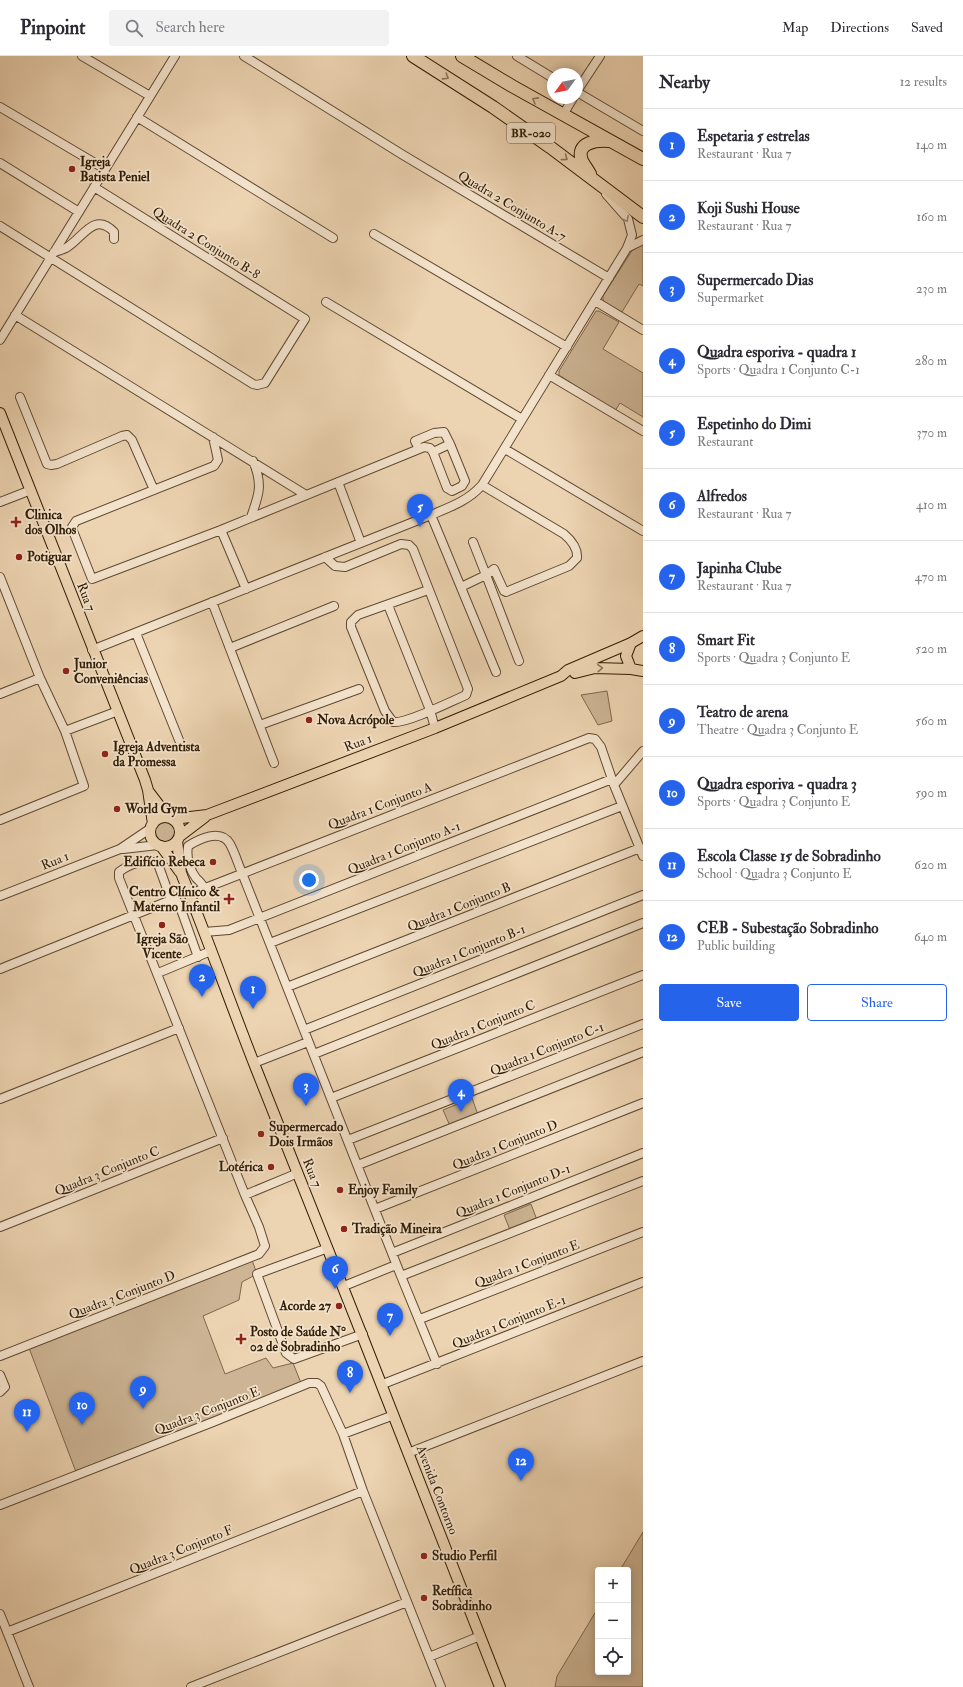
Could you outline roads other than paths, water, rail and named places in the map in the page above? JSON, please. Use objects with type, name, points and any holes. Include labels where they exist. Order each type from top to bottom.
[{"type":"highway","name":"BR-020","points":[[413,56],[493,107],[643,217]]},
{"type":"highway","name":"BR-020","points":[[465,57],[563,115],[643,159]]},
{"type":"highway","points":[[593,179],[582,160],[582,151],[584,146],[597,140],[612,142]]},
{"type":"main road","name":"Rua 7","points":[[0,413],[148,790],[152,826]]},
{"type":"main road","points":[[561,676],[568,670],[643,636]]},
{"type":"main road","points":[[630,643],[626,656],[631,669]]},
{"type":"main road","points":[[561,676],[595,668],[631,669],[643,672]]},
{"type":"main road","name":"Rua 1","points":[[170,818],[208,815],[434,728],[561,676]]},
{"type":"main road","name":"Rua 7","points":[[148,790],[170,818]]},
{"type":"main road","name":"Rua 1","points":[[178,839],[208,815]]},
{"type":"main road","points":[[160,818],[170,818],[179,826],[178,839],[169,846],[159,845],[152,837],[152,826],[160,818]]},
{"type":"main road","name":"Rua 7","points":[[178,839],[181,873]]},
{"type":"main road","name":"Rua 7","points":[[159,845],[181,873],[190,894],[254,1063],[383,1384],[394,1415]]},
{"type":"main road","name":"Avenida Contorno","points":[[394,1415],[500,1687]]},
{"type":"street","points":[[82,56],[150,96]]},
{"type":"street","points":[[0,340],[175,56]]},
{"type":"street","name":"Quadra 2 Conjunto A-7","points":[[244,56],[403,155],[609,278]]},
{"type":"street","points":[[518,56],[547,74]]},
{"type":"street","points":[[583,83],[600,56]]},
{"type":"street","points":[[583,96],[643,131]]},
{"type":"street","points":[[563,115],[569,104]]},
{"type":"street","points":[[0,107],[105,169]]},
{"type":"street","points":[[137,117],[333,238]]},
{"type":"street","points":[[0,163],[79,212]]},
{"type":"street","points":[[92,650],[431,515],[464,501],[474,494],[482,485],[505,449],[627,248],[632,235],[628,219],[593,179]]},
{"type":"street","name":"Quadra 2 Conjunto B-8","points":[[52,255],[253,384],[257,385],[265,383],[305,319],[94,187]]},
{"type":"street","points":[[52,255],[66,248],[89,228],[99,223],[108,225],[114,232],[114,239]]},
{"type":"street","points":[[0,226],[52,255]]},
{"type":"street","points":[[374,234],[567,347]]},
{"type":"street","points":[[627,248],[643,240]]},
{"type":"street","points":[[595,301],[643,330]]},
{"type":"street","points":[[326,302],[522,419]]},
{"type":"street","points":[[15,316],[254,461],[306,495]]},
{"type":"street","points":[[550,375],[643,431]]},
{"type":"street","points":[[20,397],[48,464],[56,464],[122,436],[127,436],[132,440],[154,490]]},
{"type":"street","points":[[214,437],[218,460],[214,466],[76,521],[72,527],[73,531],[92,579],[221,530],[419,449],[427,447],[433,452],[447,488],[452,491],[462,486],[465,481],[444,432],[439,432],[415,441],[419,449]]},
{"type":"street","points":[[433,452],[450,444]]},
{"type":"street","points":[[505,449],[643,531]]},
{"type":"street","points":[[252,517],[260,492],[260,483],[254,461]]},
{"type":"street","points":[[338,482],[361,543]]},
{"type":"street","points":[[461,588],[486,575],[494,569],[504,590],[508,592],[569,566],[577,558],[575,546],[564,534],[482,485]]},
{"type":"street","points":[[0,502],[31,490]]},
{"type":"street","points":[[431,515],[496,672]]},
{"type":"street","points":[[221,530],[246,589]]},
{"type":"street","points":[[473,542],[518,661]]},
{"type":"street","points":[[325,557],[335,566],[345,567],[401,544],[406,543],[413,549],[468,689],[466,695],[397,723],[393,722],[389,718],[350,624],[358,615],[428,590]]},
{"type":"street","points":[[0,577],[40,678],[65,731],[84,786],[0,820]]},
{"type":"street","points":[[212,602],[274,763]]},
{"type":"street","points":[[388,604],[430,710],[434,728]]},
{"type":"street","points":[[230,648],[334,606]]},
{"type":"street","points":[[136,633],[179,740]]},
{"type":"street","points":[[0,694],[40,678]]},
{"type":"street","points":[[260,725],[359,689]]},
{"type":"street","points":[[65,731],[118,711]]},
{"type":"street","name":"Quadra 1 Conjunto A","points":[[190,894],[589,738],[598,741],[613,782]]},
{"type":"street","points":[[642,852],[613,782],[640,761],[643,751]]},
{"type":"street","name":"Quadra 1 Conjunto A-1","points":[[204,932],[229,930],[613,782]]},
{"type":"street","points":[[270,943],[622,806]]},
{"type":"street","points":[[120,849],[152,826]]},
{"type":"street","points":[[204,889],[203,885],[192,871],[187,856],[188,846],[199,839],[213,835],[230,842],[396,1265],[420,1319],[437,1364]]},
{"type":"street","points":[[120,849],[159,845]]},
{"type":"street","name":"Rua 1","points":[[0,896],[120,849]]},
{"type":"street","name":"Quadra 1 Conjunto B","points":[[287,988],[642,852]]},
{"type":"street","points":[[171,900],[158,864],[150,861],[140,862],[122,870],[118,875],[224,1138],[245,1195],[298,1173]]},
{"type":"street","name":"Quadra 1 Conjunto B-1","points":[[304,1030],[643,895]]},
{"type":"street","points":[[0,969],[171,900],[177,901],[179,904],[198,957]]},
{"type":"street","points":[[314,1054],[643,923]]},
{"type":"street","points":[[158,973],[211,951]]},
{"type":"street","name":"Quadra 1 Conjunto C","points":[[331,1098],[643,975]]},
{"type":"street","name":"Quadra 1 Conjunto C-1","points":[[348,1140],[643,1024]]},
{"type":"street","points":[[0,1099],[179,1028]]},
{"type":"street","points":[[254,1063],[308,1042]]},
{"type":"street","points":[[358,1166],[643,1052]]},
{"type":"street","name":"Quadra 1 Conjunto D","points":[[375,1209],[643,1103]]},
{"type":"street","name":"Quadra 3 Conjunto C","points":[[0,1227],[224,1138]]},
{"type":"street","name":"Quadra 1 Conjunto D-1","points":[[392,1252],[643,1153]]},
{"type":"street","points":[[401,1276],[643,1181]]},
{"type":"street","name":"Quadra 3 Conjunto D","points":[[0,1356],[262,1252],[265,1246],[264,1241],[245,1195]]},
{"type":"street","name":"Quadra 1 Conjunto E","points":[[420,1319],[643,1232]]},
{"type":"street","points":[[328,1248],[257,1274],[286,1353],[294,1360],[363,1334]]},
{"type":"street","points":[[344,1286],[396,1265]]},
{"type":"street","name":"Quadra 1 Conjunto E-1","points":[[383,1384],[643,1282]]},
{"type":"street","points":[[408,1453],[643,1361]]},
{"type":"street","points":[[0,1375],[5,1387],[0,1392]]},
{"type":"street","name":"Quadra 3 Conjunto E","points":[[0,1504],[213,1422],[309,1383],[317,1383],[321,1386],[343,1434]]},
{"type":"street","points":[[394,1415],[343,1434],[363,1491],[442,1687]]},
{"type":"street","name":"Quadra 3 Conjunto F","points":[[7,1632],[363,1491]]},
{"type":"street","points":[[191,1687],[407,1602]]},
{"type":"street","points":[[0,1614],[29,1687]]},
{"type":"street","points":[[429,1657],[480,1636]]},
{"type":"place","name":"Igreja Batista Peniel","points":[[72,169]]},
{"type":"place","name":"Clinica dos Olhos","points":[[16,522]]},
{"type":"place","name":"Espetinho do Dimi","points":[[420,527]]},
{"type":"place","name":"Potiguar","points":[[19,557]]},
{"type":"place","name":"Junior Conveniências","points":[[66,671]]},
{"type":"place","name":"Nova Acrópole","points":[[309,720]]},
{"type":"place","name":"Igreja Adventista da Promessa","points":[[105,754]]},
{"type":"place","name":"World Gym","points":[[117,809]]},
{"type":"place","name":"Edifício Rebeca","points":[[213,862]]},
{"type":"place","name":"Centro Clínico & Materno Infantil","points":[[229,899]]},
{"type":"place","name":"Igreja São Vicente","points":[[162,925]]},
{"type":"place","name":"Koji Sushi House","points":[[202,997]]},
{"type":"place","name":"Espetaria 5 estrelas","points":[[253,1009]]},
{"type":"place","name":"Supermercado Dias","points":[[306,1106]]},
{"type":"place","name":"Quadra esporiva - quadra 1","points":[[461,1112]]},
{"type":"place","name":"Supermercado Dois Irmãos","points":[[261,1134]]},
{"type":"place","name":"Lotérica","points":[[271,1167]]},
{"type":"place","name":"Enjoy Family","points":[[340,1190]]},
{"type":"place","name":"Tradição Mineira","points":[[344,1229]]},
{"type":"place","name":"Alfredos","points":[[335,1289]]},
{"type":"place","name":"Acorde 27","points":[[339,1306]]},
{"type":"place","name":"Japinha Clube","points":[[390,1336]]},
{"type":"place","name":"Posto de Saúde N° 02 de Sobradinho","points":[[241,1339]]},
{"type":"place","name":"Smart Fit","points":[[350,1393]]},
{"type":"place","name":"Teatro de arena","points":[[143,1409]]},
{"type":"place","name":"Quadra esporiva - quadra 3","points":[[82,1425]]},
{"type":"place","name":"Escola Classe 15 de Sobradinho","points":[[27,1432]]},
{"type":"place","name":"CEB - Subestação Sobradinho","points":[[521,1481]]},
{"type":"place","name":"Studio Perfil","points":[[424,1556]]},
{"type":"place","name":"Retífica Sobradinho","points":[[424,1598]]}]
